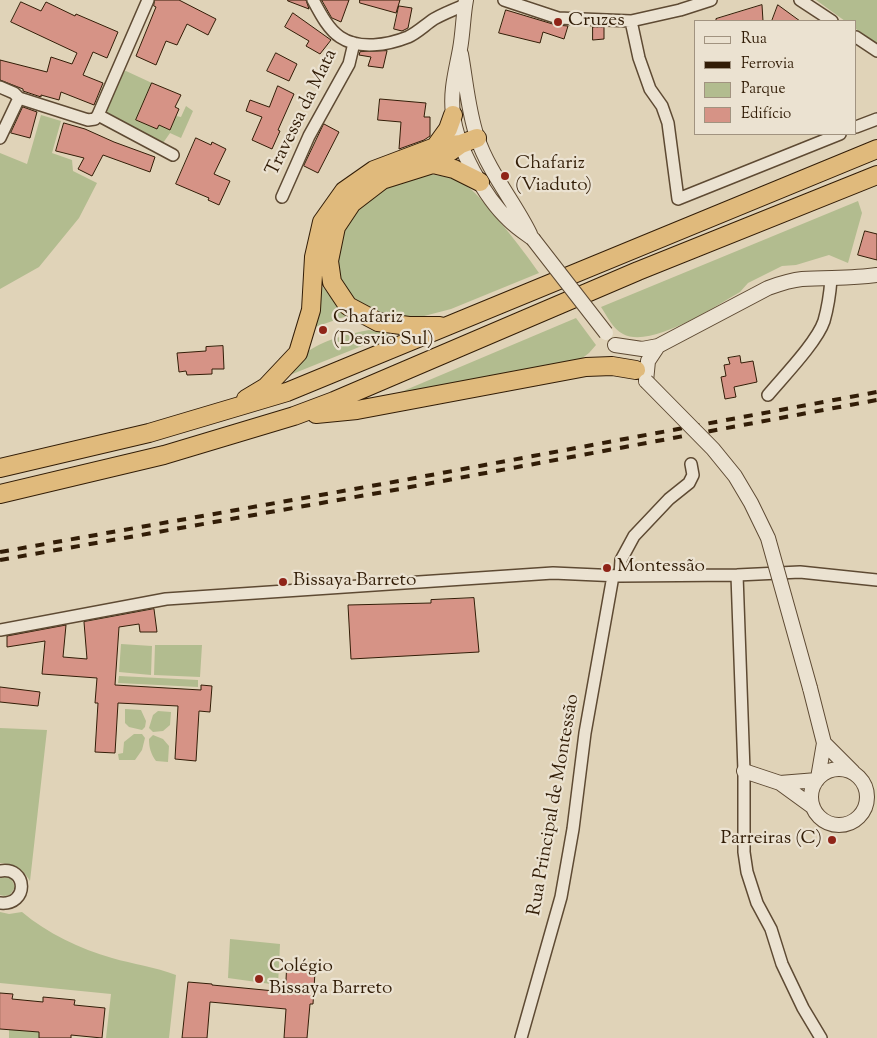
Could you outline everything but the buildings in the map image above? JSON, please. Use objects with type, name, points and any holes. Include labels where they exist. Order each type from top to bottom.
[{"type":"highway","points":[[229,410],[266,387],[298,353],[311,310],[314,257],[322,222],[344,191],[374,170],[434,155],[448,129],[452,115]]},
{"type":"highway","points":[[449,326],[409,326],[378,322],[348,306],[332,282],[329,261],[336,227],[352,203],[382,180],[434,155],[469,141]]},
{"type":"highway","points":[[0,468],[149,433],[287,392],[877,149]]},
{"type":"highway","points":[[434,155],[454,169],[480,182]]},
{"type":"highway","points":[[0,494],[164,455],[294,416],[334,401],[638,272],[877,175]]},
{"type":"highway","points":[[294,416],[357,410],[586,367],[612,366],[641,376]]},
{"type":"street","points":[[0,87],[14,92],[19,98],[88,120],[95,119],[148,0]]},
{"type":"street","points":[[314,0],[324,20],[341,38],[354,43],[382,44],[410,36],[466,2]]},
{"type":"street","points":[[504,0],[558,18],[631,21],[680,10],[711,0]]},
{"type":"street","points":[[800,0],[830,20]]},
{"type":"street","points":[[466,2],[460,50],[452,89],[452,115],[521,215],[533,239],[615,345],[641,376],[713,449],[736,476],[768,538],[824,742],[817,779],[811,793],[813,808]]},
{"type":"street","points":[[631,21],[642,66],[650,89],[662,106],[668,123],[678,199],[838,135]]},
{"type":"street","points":[[857,38],[877,51]]},
{"type":"street","name":"Travessa da Mata","points":[[282,197],[309,136],[349,64],[354,43]]},
{"type":"street","points":[[460,50],[469,110],[469,141],[480,182],[494,204],[509,220],[533,239]]},
{"type":"street","points":[[0,138],[19,98]]},
{"type":"street","points":[[98,115],[173,155]]},
{"type":"street","points":[[857,127],[877,119]]},
{"type":"street","points":[[615,345],[642,349],[658,346],[768,288],[803,279],[856,278],[877,275]]},
{"type":"street","points":[[768,396],[815,337],[824,322],[831,279]]},
{"type":"street","points":[[641,376],[658,346]]},
{"type":"street","points":[[641,376],[637,360],[642,349]]},
{"type":"street","name":"Rua Principal de Montessão","points":[[521,1038],[561,897],[573,829],[585,732],[616,576],[621,560],[634,536],[669,499],[689,483],[693,475],[691,464]]},
{"type":"street","points":[[0,630],[166,599],[553,573],[616,576],[737,575],[800,572],[877,580]]},
{"type":"street","points":[[737,575],[744,771],[744,852],[747,872],[757,903],[771,928],[782,964],[803,1008],[821,1038]]},
{"type":"street","points":[[824,742],[864,784],[877,792]]},
{"type":"street","points":[[780,783],[817,779],[826,772],[835,769],[854,772]]},
{"type":"street","points":[[744,771],[780,783],[813,808],[823,820],[838,825],[854,821],[865,809],[867,792],[864,784]]},
{"type":"street","points":[[860,816],[877,810]]},
{"type":"street","points":[[0,871],[7,870],[16,875],[20,879],[21,890],[16,899],[11,902],[0,903]]},
{"type":"green space","points":[[816,0],[877,0],[877,44],[857,30],[857,20],[844,20]]},
{"type":"green space","points":[[126,71],[152,83],[136,120],[157,129],[159,125],[170,130],[176,116],[181,117],[186,106],[193,111],[181,138],[170,133],[163,143],[105,111],[122,72]]},
{"type":"green space","points":[[41,115],[61,121],[52,153],[72,160],[73,171],[97,183],[79,218],[39,267],[0,289],[0,153],[27,164]]},
{"type":"green space","points":[[430,174],[457,180],[475,193],[539,273],[451,309],[405,321],[389,318],[353,298],[339,280],[336,269],[340,237],[357,208],[373,191]]},
{"type":"green space","points":[[858,201],[862,213],[848,263],[829,255],[796,265],[782,266],[748,283],[740,292],[700,315],[683,324],[650,336],[635,337],[619,332],[601,307]]},
{"type":"green space","points":[[320,286],[347,316],[315,327]]},
{"type":"green space","points":[[576,318],[596,345],[577,362],[389,397]]},
{"type":"green space","points":[[369,330],[389,335],[285,377],[312,348],[336,338]]},
{"type":"green space","points":[[121,644],[152,646],[151,675],[119,672]]},
{"type":"green space","points":[[155,645],[202,645],[200,677],[154,675]]},
{"type":"green space","points":[[119,676],[198,680],[198,687],[118,683]]},
{"type":"green space","points":[[125,709],[141,710],[146,721],[145,727],[142,730],[129,727],[125,723]]},
{"type":"green space","points":[[158,711],[171,712],[170,725],[163,731],[153,732],[149,728],[153,715]]},
{"type":"green space","points":[[0,728],[47,730],[30,881],[18,868],[0,863]]},
{"type":"green space","points":[[134,734],[142,734],[145,738],[142,750],[135,760],[119,760],[118,754],[123,753],[124,742]]},
{"type":"green space","points":[[153,735],[163,739],[169,746],[168,762],[156,761],[153,756],[149,739]]},
{"type":"green space","points":[[0,878],[11,878],[15,887],[10,895],[4,896],[0,895]]},
{"type":"green space","points":[[0,912],[9,914],[22,912],[53,933],[88,950],[176,975],[169,1038],[106,1038],[111,994],[0,983]]},
{"type":"green space","points":[[230,939],[280,944],[278,985],[228,978]]},
{"type":"green space","points":[[9,1029],[39,1032],[39,1038],[9,1038]]},
{"type":"railway","points":[[0,552],[388,483],[877,392]]},
{"type":"railway","points":[[0,560],[389,491],[877,400]]},
{"type":"place","name":"Cruzes","points":[[558,22]]},
{"type":"place","name":"Chafariz (Viaduto)","points":[[505,176]]},
{"type":"place","name":"Chafariz (Desvio Sul)","points":[[323,330]]},
{"type":"place","name":"Montessão","points":[[607,568]]},
{"type":"place","name":"Bissaya Barreto","points":[[283,582]]},
{"type":"place","name":"Parreiras (C)","points":[[832,840]]},
{"type":"place","name":"Colégio Bissaya Barreto","points":[[259,979]]}]
